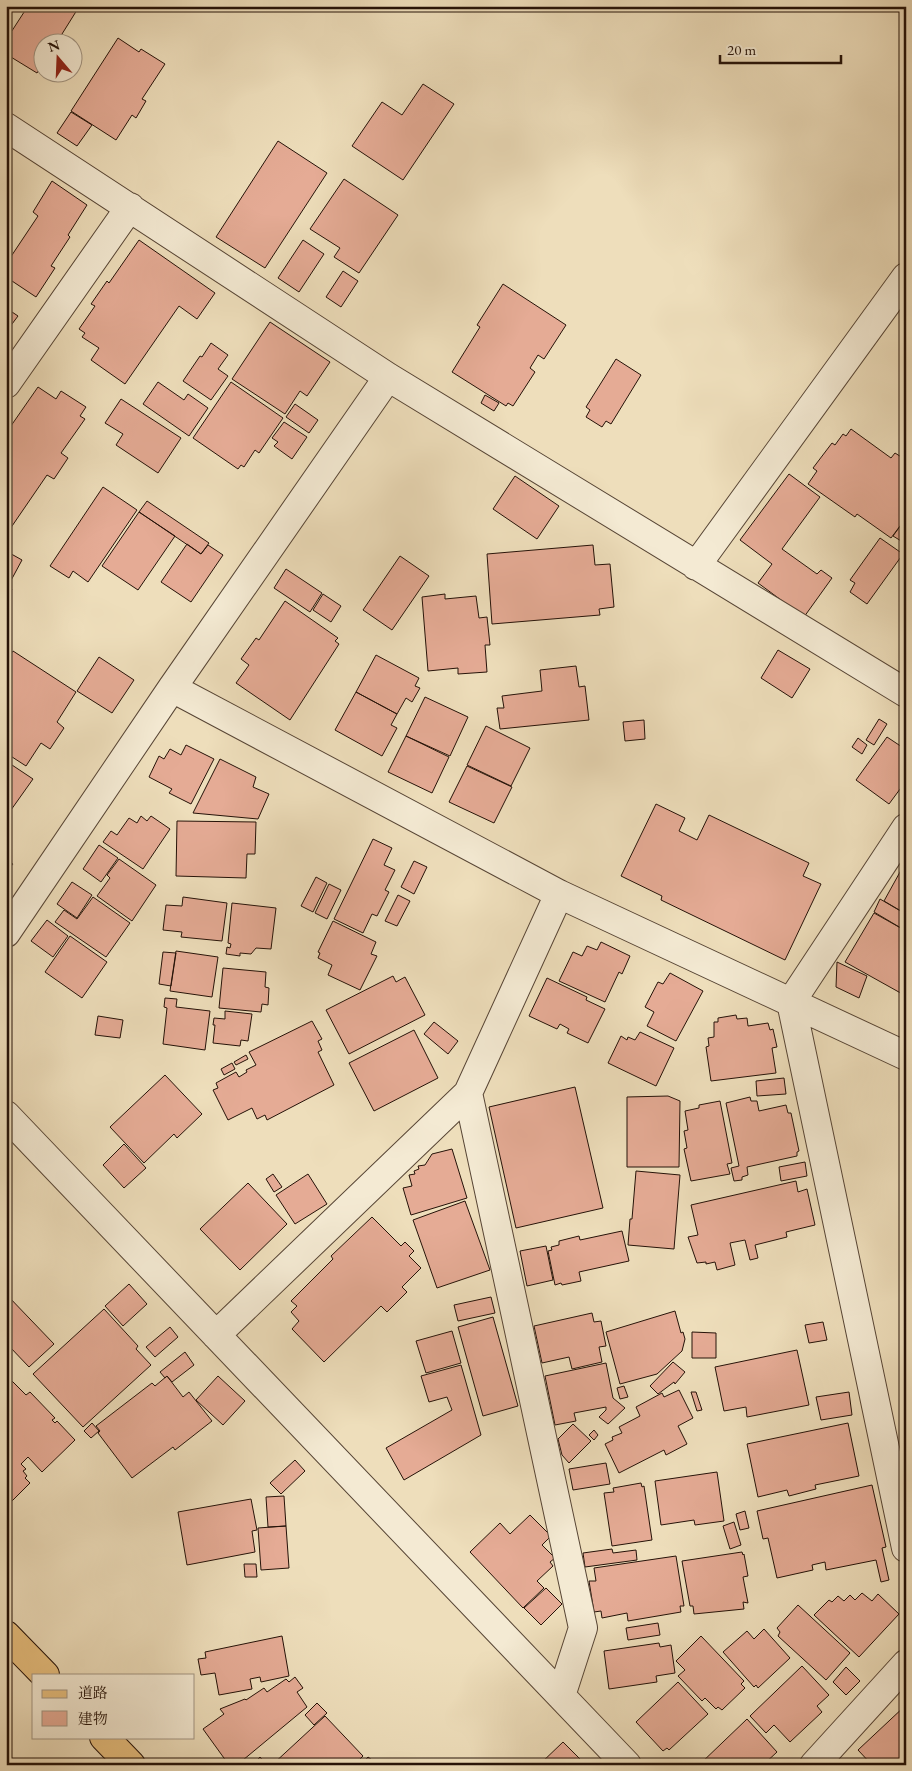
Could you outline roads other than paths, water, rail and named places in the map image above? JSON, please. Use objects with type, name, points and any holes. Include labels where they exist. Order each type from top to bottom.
[{"type":"main road","points":[[6,1635],[44,1674]]},
{"type":"main road","points":[[105,1738],[131,1765]]},
{"type":"street","points":[[6,127],[388,377],[906,693]]},
{"type":"street","points":[[6,384],[130,208]]},
{"type":"street","points":[[696,566],[906,277]]},
{"type":"street","points":[[6,933],[172,688],[388,377]]},
{"type":"street","points":[[172,688],[559,894],[906,1056]]},
{"type":"street","points":[[906,828],[791,1002],[906,1548]]},
{"type":"street","points":[[216,1335],[468,1093],[559,894]]},
{"type":"street","points":[[468,1093],[583,1628],[561,1696]]},
{"type":"street","points":[[6,1115],[627,1765]]},
{"type":"street","points":[[814,1765],[906,1664]]}]
